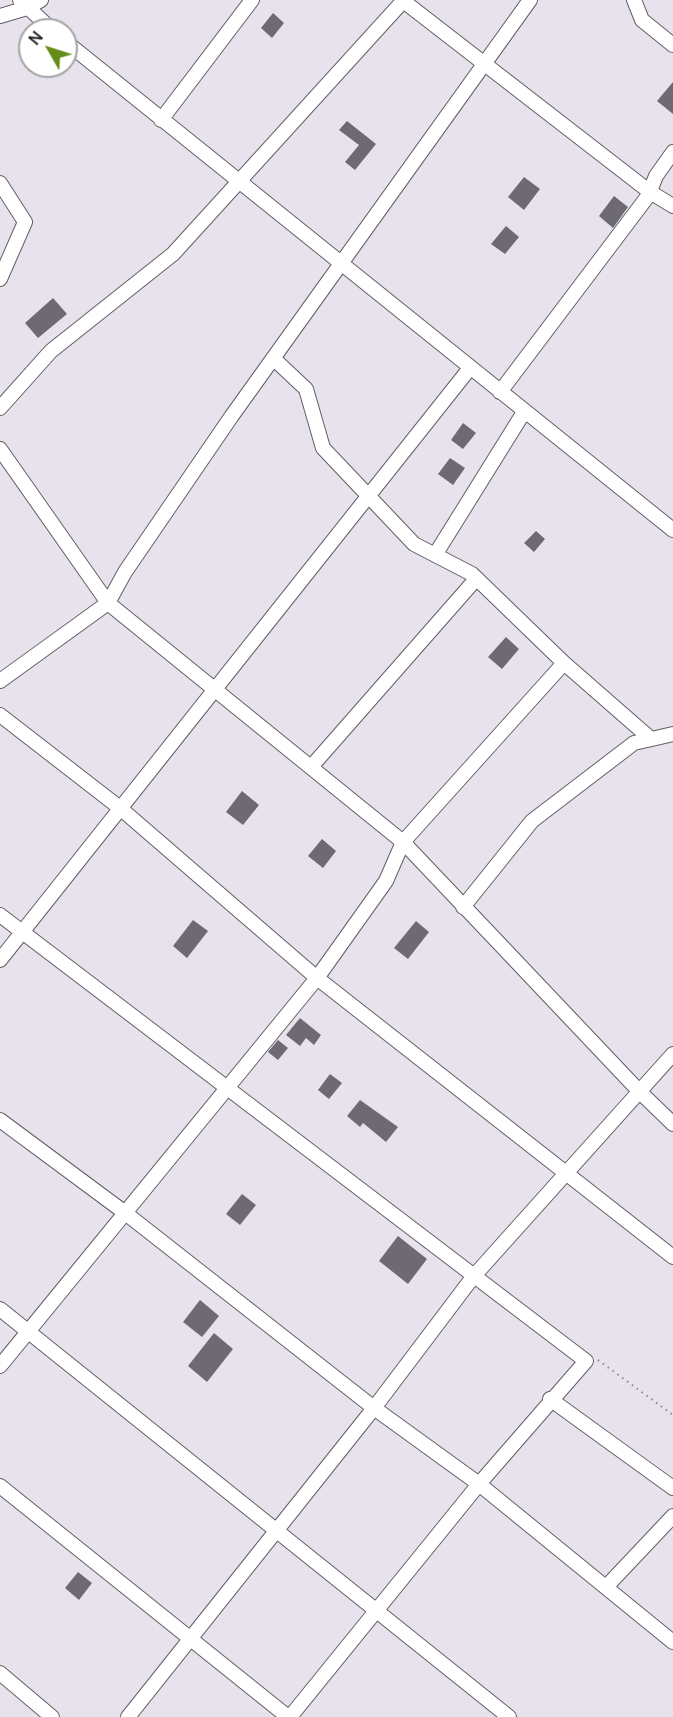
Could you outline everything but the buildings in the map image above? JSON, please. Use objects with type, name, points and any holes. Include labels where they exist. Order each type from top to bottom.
[{"type":"street","points":[[0,16],[24,4],[41,0]]},
{"type":"street","points":[[161,120],[252,0]]},
{"type":"street","points":[[0,408],[51,351],[173,254],[403,0],[650,192],[673,206]]},
{"type":"street","points":[[0,681],[108,603],[125,572],[273,358],[530,0]]},
{"type":"street","points":[[634,0],[642,20],[673,45]]},
{"type":"street","points":[[24,4],[39,18]]},
{"type":"street","points":[[78,52],[673,530]]},
{"type":"street","points":[[500,392],[650,192],[656,176],[673,152]]},
{"type":"street","points":[[0,183],[25,222],[0,279]]},
{"type":"street","points":[[273,358],[306,389],[322,448],[414,544],[476,579],[564,663],[651,739]]},
{"type":"street","points":[[0,960],[470,368]]},
{"type":"street","points":[[435,555],[524,412]]},
{"type":"street","points":[[0,449],[108,603],[403,842],[463,908],[673,1124]]},
{"type":"street","points":[[311,767],[476,579]]},
{"type":"street","points":[[0,1366],[317,978],[386,881],[403,842],[564,663]]},
{"type":"street","points":[[0,715],[120,808],[317,978],[673,1257]]},
{"type":"street","points":[[463,908],[532,822],[634,743],[673,734]]},
{"type":"street","points":[[0,915],[586,1361],[550,1399],[479,1484],[289,1717],[0,1486]]},
{"type":"street","points":[[128,1717],[374,1408],[473,1277],[673,1054]]},
{"type":"street","points":[[0,1120],[124,1212],[374,1408],[479,1484],[673,1642]]},
{"type":"street","points":[[0,1309],[509,1717]]},
{"type":"street","points":[[550,1399],[673,1488]]},
{"type":"street","points":[[606,1587],[673,1516]]},
{"type":"street","points":[[0,1673],[52,1717]]},
{"type":"path","points":[[586,1361],[601,1360],[673,1415]]}]
